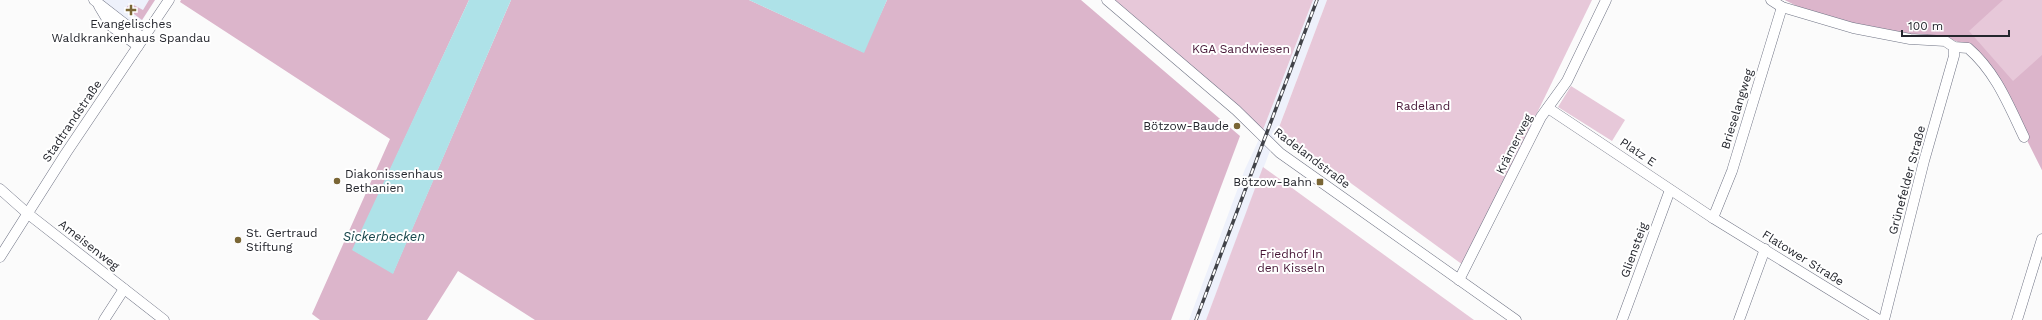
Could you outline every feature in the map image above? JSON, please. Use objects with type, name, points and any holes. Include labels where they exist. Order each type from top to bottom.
[{"type":"street","name":"Stadtrandstraße","points":[[0,257],[27,213],[168,0]]},
{"type":"street","name":"Radelandstraße","points":[[1107,0],[1236,110],[1280,153],[1516,320]]},
{"type":"street","name":"Krämerweg","points":[[1460,280],[1541,117],[1566,81],[1583,50],[1606,0]]},
{"type":"street","points":[[1771,0],[1782,7],[1853,28],[1910,39],[1945,41],[1954,47],[1968,48],[1986,66],[1998,84],[2024,138]]},
{"type":"street","points":[[96,1],[140,42]]},
{"type":"street","name":"Brieselangweg","points":[[1713,218],[1732,171],[1782,7]]},
{"type":"street","name":"Grünefelder Straße","points":[[1884,320],[1924,160],[1954,56],[1954,47]]},
{"type":"street","name":"Platz E","points":[[1548,108],[1713,218]]},
{"type":"street","name":"Ameisenweg","points":[[0,189],[27,213],[164,320]]},
{"type":"street","name":"Gliensteig","points":[[1622,320],[1670,190]]},
{"type":"street","name":"Flatower Straße","points":[[1713,218],[1879,320]]},
{"type":"street","points":[[2017,320],[2042,239]]},
{"type":"street","points":[[1739,320],[1765,250]]},
{"type":"street","points":[[104,320],[124,288]]},
{"type":"shaded area","name":"Evangelisches Waldkrankenhaus Spandau","points":[[101,0],[155,0],[140,24],[132,25]]},
{"type":"shaded area","points":[[149,0],[155,0],[142,20],[126,8],[130,3],[143,10]]},
{"type":"shaded area","points":[[181,0],[469,0],[353,250],[393,273],[511,0],[749,0],[863,52],[887,0],[1081,0],[1240,136],[1171,320],[535,320],[458,271],[427,320],[320,320],[312,314],[390,139],[180,2]]},
{"type":"shaded area","points":[[1313,0],[1327,0],[1206,320],[1189,320],[1245,169],[1261,135]]},
{"type":"shaded area","points":[[1785,0],[2003,0],[1969,31],[2013,81],[2042,55],[2042,170],[1994,74],[1968,45],[1947,38],[1915,37],[1868,29],[1803,9]]},
{"type":"green space","name":"KGA Sandwiesen","points":[[1107,0],[1313,0],[1261,135]]},
{"type":"green space","name":"Radeland","points":[[1327,0],[1592,0],[1463,265],[1278,130]]},
{"type":"green space","points":[[1785,0],[2042,0],[2042,170],[1994,74],[1968,45],[1947,38],[1803,9]]},
{"type":"green space","points":[[1571,86],[1625,120],[1612,141],[1558,107]]},
{"type":"green space","name":"Friedhof In den Kisseln","points":[[1263,167],[1474,320],[1206,320]]},
{"type":"water","name":"Sickerbecken","points":[[469,0],[511,0],[393,274],[352,250]]},
{"type":"water","points":[[749,0],[887,0],[864,53]]},
{"type":"railway","points":[[1196,320],[1317,0]]},
{"type":"place","name":"Evangelisches Waldkrankenhaus Spandau","points":[[131,10]]},
{"type":"place","name":"Bötzow-Baude","points":[[1237,126]]},
{"type":"place","name":"Diakonissenhaus Bethanien","points":[[337,181]]},
{"type":"place","name":"Bötzow-Bahn","points":[[1320,182]]},
{"type":"place","name":"St. Gertraud Stiftung","points":[[238,240]]}]
